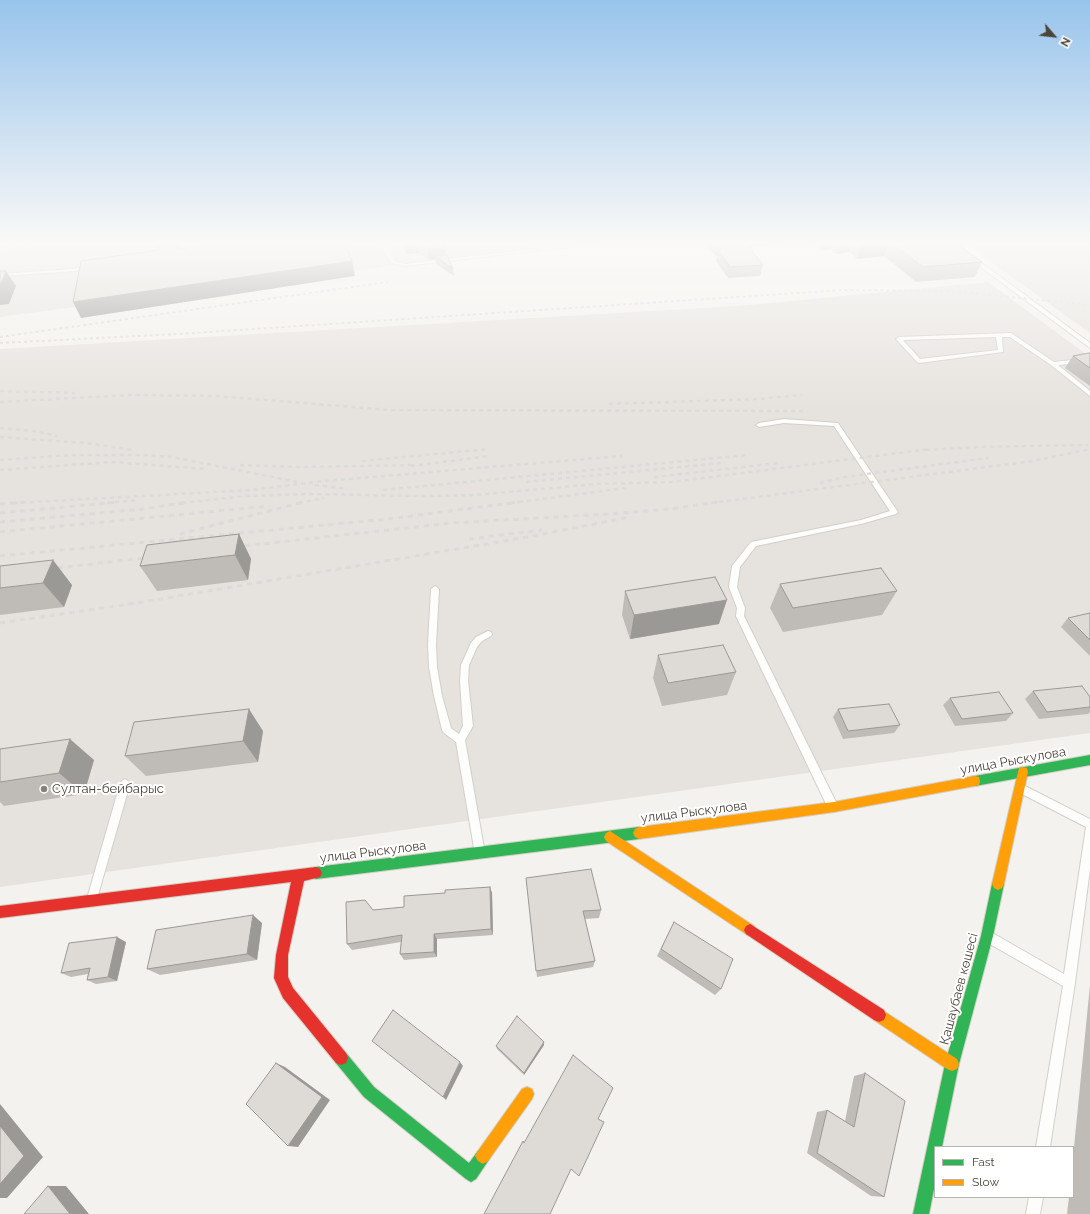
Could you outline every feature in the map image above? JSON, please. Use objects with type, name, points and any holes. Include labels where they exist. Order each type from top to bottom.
[{"type":"street","name":"улица Рыскулова","points":[[0,912],[834,807],[1090,760]]},
{"type":"street","name":"Қашаубаев көшесі","points":[[935,1146],[952,1064],[987,936],[1023,772]]},
{"type":"street","points":[[610,836],[952,1064]]},
{"type":"street","points":[[299,874],[282,955],[281,978],[288,993],[369,1092],[471,1174],[527,1094]]},
{"type":"street","name":"Қашаубаев көшесі","points":[[921,1214],[934,1151]]},
{"type":"lane","points":[[1026,299],[1090,346]]},
{"type":"lane","points":[[999,336],[1001,351],[919,361],[899,339],[1011,335],[1053,364],[1090,394]]},
{"type":"lane","points":[[1053,364],[1090,360]]},
{"type":"lane","points":[[760,424],[784,421],[836,424],[894,512],[861,522],[754,544],[736,566],[733,587],[741,608],[740,616],[834,807]]},
{"type":"lane","points":[[435,588],[432,645],[433,667],[438,696],[447,730],[460,740],[479,852]]},
{"type":"lane","points":[[460,740],[466,732],[468,726],[464,681],[465,665],[474,645],[479,639],[488,634]]},
{"type":"lane","points":[[92,900],[125,784]]},
{"type":"lane","points":[[1019,788],[1090,824]]},
{"type":"lane","points":[[1044,1146],[1090,830]]},
{"type":"lane","points":[[987,936],[1069,983]]},
{"type":"lane","points":[[1033,1214],[1036,1198]]},
{"type":"shaded area","points":[[0,299],[140,299],[0,317]]},
{"type":"shaded area","points":[[815,299],[1011,299],[1090,357],[1090,733],[0,887],[0,349],[738,306]]},
{"type":"shaded area","points":[[1042,299],[1090,299],[1090,333]]},
{"type":"building","points":[[74,299],[96,299],[73,302]]},
{"type":"building","points":[[1089,353],[1090,368],[1073,356]]},
{"type":"building","points":[[239,534],[235,555],[140,566],[147,545]]},
{"type":"building","points":[[53,560],[43,583],[0,588],[0,566]]},
{"type":"building","points":[[881,568],[897,591],[793,608],[780,584]]},
{"type":"building","points":[[715,577],[727,600],[634,615],[625,591]]},
{"type":"building","points":[[1090,613],[1090,640],[1068,618]]},
{"type":"building","points":[[723,645],[736,672],[668,683],[658,655]]},
{"type":"building","points":[[1082,686],[1090,697],[1090,707],[1047,712],[1033,691]]},
{"type":"building","points":[[999,692],[1013,713],[962,719],[950,698]]},
{"type":"building","points":[[889,704],[900,725],[848,731],[838,709]]},
{"type":"building","points":[[249,709],[243,741],[125,756],[134,722]]},
{"type":"building","points":[[70,739],[59,773],[0,782],[0,749]]},
{"type":"building","points":[[591,869],[601,910],[583,911],[595,961],[536,971],[526,878]]},
{"type":"building","points":[[490,887],[491,929],[434,934],[434,952],[400,954],[402,935],[347,944],[346,902],[365,900],[373,910],[404,907],[404,896],[445,893],[445,890]]},
{"type":"building","points":[[253,915],[247,954],[147,969],[156,930]]},
{"type":"building","points":[[674,922],[733,959],[721,989],[661,949]]},
{"type":"building","points":[[117,937],[108,977],[87,980],[90,968],[61,973],[69,943]]},
{"type":"building","points":[[393,1010],[460,1062],[443,1097],[372,1041]]},
{"type":"building","points":[[517,1016],[544,1042],[524,1073],[496,1046]]},
{"type":"building","points":[[573,1055],[613,1088],[598,1119],[604,1122],[579,1176],[571,1169],[550,1214],[484,1214],[523,1141],[524,1143]]},
{"type":"building","points":[[276,1063],[322,1097],[288,1146],[246,1104]]},
{"type":"building","points":[[865,1073],[905,1101],[884,1197],[817,1153],[827,1110],[854,1127]]},
{"type":"building","points":[[0,1126],[24,1156],[0,1184]]},
{"type":"building","points":[[48,1186],[70,1214],[24,1214]]},
{"type":"railway","points":[[0,337],[271,299]]},
{"type":"railway","points":[[0,343],[178,334],[712,299]]},
{"type":"railway","points":[[1027,299],[1090,305]]},
{"type":"railway","points":[[0,391],[75,393]]},
{"type":"railway","points":[[0,402],[131,395],[216,396],[390,410],[806,411]]},
{"type":"railway","points":[[609,404],[759,399],[802,395]]},
{"type":"railway","points":[[0,428],[33,431],[57,436]]},
{"type":"railway","points":[[0,437],[86,443],[133,450]]},
{"type":"railway","points":[[926,450],[977,447],[1088,445]]},
{"type":"railway","points":[[362,461],[488,449]]},
{"type":"railway","points":[[182,503],[245,496],[306,494],[426,496],[476,495],[595,484],[672,482],[930,449]]},
{"type":"railway","points":[[711,503],[1033,461],[1090,449]]},
{"type":"railway","points":[[0,460],[71,455],[143,455],[172,457],[297,482]]},
{"type":"railway","points":[[383,490],[747,455]]},
{"type":"railway","points":[[411,466],[489,456]]},
{"type":"railway","points":[[14,503],[252,490],[324,481],[622,456]]},
{"type":"railway","points":[[820,483],[845,477],[988,458]]},
{"type":"railway","points":[[0,470],[112,462],[206,469]]},
{"type":"railway","points":[[526,482],[721,463]]},
{"type":"railway","points":[[654,477],[779,463]]},
{"type":"railway","points":[[240,465],[299,467],[415,465]]},
{"type":"railway","points":[[315,485],[347,489]]},
{"type":"railway","points":[[511,503],[626,488]]},
{"type":"railway","points":[[304,502],[324,498]]},
{"type":"railway","points":[[107,503],[139,500]]},
{"type":"railway","points":[[0,504],[27,502]]},
{"type":"railway","points":[[0,513],[118,502]]},
{"type":"railway","points":[[0,522],[144,509],[188,502]]},
{"type":"railway","points":[[180,534],[304,502]]},
{"type":"railway","points":[[299,503],[304,502]]},
{"type":"railway","points":[[0,556],[388,519],[519,502]]},
{"type":"railway","points":[[711,503],[718,502]]},
{"type":"railway","points":[[235,547],[452,523],[609,514],[669,509],[711,503]]},
{"type":"railway","points":[[0,532],[269,506]]},
{"type":"railway","points":[[0,623],[137,603],[522,538],[630,517]]},
{"type":"railway","points":[[469,539],[542,530]]},
{"type":"railway","points":[[48,569],[153,557]]},
{"type":"traffic: fast","points":[[975,781],[1090,760]]},
{"type":"traffic: fast","points":[[316,873],[639,833]]},
{"type":"traffic: fast","points":[[935,1146],[952,1064],[987,936],[998,884]]},
{"type":"traffic: fast","points":[[341,1058],[369,1092],[471,1174],[483,1156]]},
{"type":"traffic: fast","points":[[921,1214],[934,1151]]},
{"type":"traffic: slow","points":[[998,884],[1023,772]]},
{"type":"traffic: slow","points":[[639,833],[834,807],[975,781]]},
{"type":"traffic: slow","points":[[610,837],[750,930]]},
{"type":"traffic: slow","points":[[879,1015],[952,1064]]},
{"type":"traffic: slow","points":[[483,1156],[527,1094]]},
{"type":"traffic: jam","points":[[0,912],[316,873]]},
{"type":"traffic: jam","points":[[299,874],[282,955],[281,978],[288,993],[341,1058]]},
{"type":"traffic: jam","points":[[750,930],[879,1015]]},
{"type":"place","name":"Султан-бейбарыс","points":[[44,789]]}]
